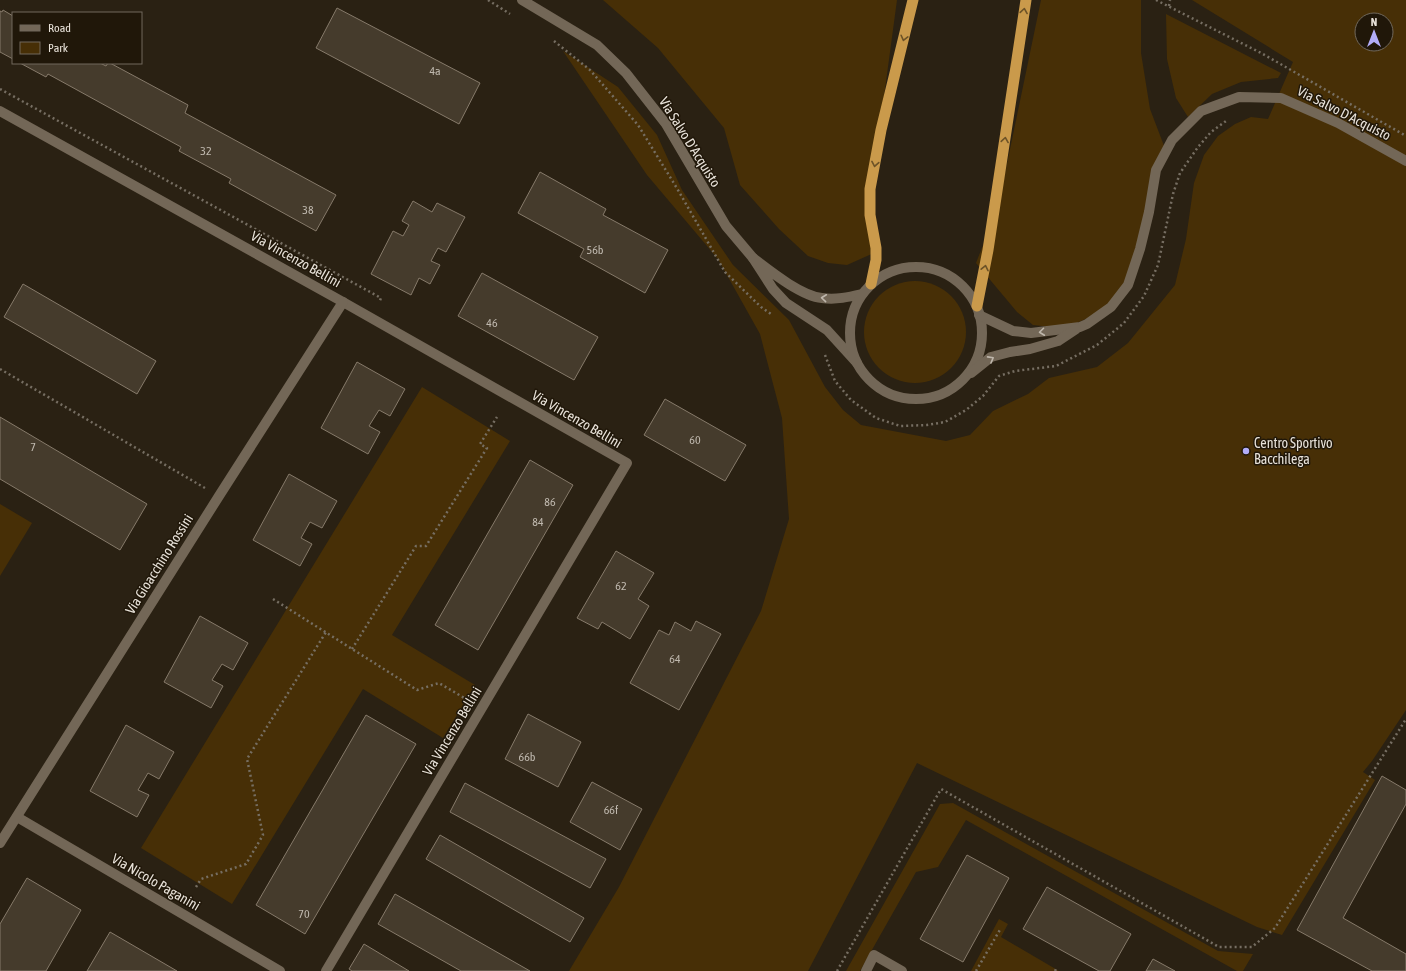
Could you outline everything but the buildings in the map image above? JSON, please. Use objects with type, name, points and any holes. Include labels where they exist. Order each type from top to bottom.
[{"type":"highway","points":[[871,284],[876,260],[876,248],[870,215],[870,189],[881,130],[914,0]]},
{"type":"highway","points":[[978,310],[1026,0]]},
{"type":"street","name":"Via Salvo D'Acquisto","points":[[522,0],[597,45],[626,73],[666,124],[726,226],[753,258]]},
{"type":"street","name":"Via Salvo D'Acquisto","points":[[978,310],[1013,331],[1031,333],[1080,327],[1087,324],[1111,307],[1128,285],[1142,241],[1149,212],[1156,170],[1172,140],[1201,111],[1239,97],[1282,98],[1338,123],[1406,161]]},
{"type":"street","name":"Via Vincenzo Bellini","points":[[0,111],[343,302],[627,463],[326,971]]},
{"type":"street","points":[[753,258],[788,284],[821,298],[846,298],[862,294]]},
{"type":"street","points":[[753,258],[773,289],[786,303],[827,330],[857,363]]},
{"type":"street","name":"Via Salvo D'Acquisto","points":[[920,266],[946,274],[955,279],[970,295],[978,310],[982,335],[978,354],[973,367],[960,382],[947,391],[933,397],[919,399],[904,398],[890,394],[874,385],[864,375],[857,363],[850,342],[850,324],[855,305],[871,284],[882,276],[899,268],[920,266]]},
{"type":"street","name":"Via Gioacchino Rossini","points":[[0,843],[343,302]]},
{"type":"street","points":[[960,382],[991,357],[1030,349],[1058,341],[1080,327]]},
{"type":"street","name":"Via Nicolo Paganini","points":[[17,817],[280,971]]},
{"type":"street","points":[[866,971],[874,956],[902,971]]},
{"type":"path","points":[[488,0],[515,17]]},
{"type":"path","points":[[1156,0],[1263,54],[1406,136]]},
{"type":"path","points":[[1169,6],[1170,0]]},
{"type":"path","points":[[548,38],[590,70],[638,125],[678,190],[725,272],[761,307],[774,316]]},
{"type":"path","points":[[0,89],[381,298],[371,318]]},
{"type":"path","points":[[824,350],[835,381],[851,400],[876,418],[900,426],[927,425],[945,422],[966,410],[982,396],[999,376],[1014,371],[1056,366],[1097,345],[1124,323],[1144,296],[1158,265],[1173,194],[1180,173],[1189,158],[1211,132],[1231,117]]},
{"type":"path","points":[[0,369],[219,496]]},
{"type":"path","points":[[352,649],[416,546],[426,546],[467,481],[487,448],[480,444],[497,417]]},
{"type":"path","points":[[273,599],[417,690],[439,683],[466,699]]},
{"type":"path","points":[[196,887],[201,879],[246,864],[263,835],[247,759],[326,632]]},
{"type":"path","points":[[837,971],[941,789],[1219,947],[1252,947],[1274,928],[1406,719]]},
{"type":"path","points":[[976,971],[1002,928]]},
{"type":"green space","points":[[603,0],[897,0],[871,193],[876,252],[847,265],[828,263],[808,256],[779,229],[740,185],[724,128],[658,48]]},
{"type":"green space","points":[[1041,0],[1141,0],[1141,53],[1150,109],[1166,151],[1158,171],[1149,232],[1139,265],[1102,312],[1074,324],[1051,327],[1033,325],[1017,312],[976,263],[998,207]]},
{"type":"green space","points":[[1192,0],[1406,0],[1406,710],[1363,772],[1375,780],[1282,935],[1257,927],[917,763],[808,971],[569,971],[619,887],[761,611],[789,519],[782,418],[760,334],[718,259],[647,175],[563,51],[618,87],[657,135],[682,190],[733,265],[789,320],[825,387],[843,410],[861,425],[946,441],[970,435],[993,411],[1028,394],[1049,378],[1097,367],[1128,343],[1175,285],[1186,239],[1194,183],[1204,155],[1218,136],[1235,124],[1251,117],[1268,119],[1293,62]]},
{"type":"green space","points":[[1166,14],[1281,73],[1278,78],[1241,82],[1212,94],[1188,117],[1176,98],[1167,59]]},
{"type":"green space","points":[[915,281],[935,285],[951,296],[962,312],[966,332],[962,352],[951,368],[935,379],[915,383],[895,379],[879,368],[868,352],[864,332],[868,312],[879,296],[895,285]]},
{"type":"green space","points":[[422,387],[510,441],[392,635],[475,685],[443,738],[363,689],[232,904],[141,848]]},
{"type":"green space","points":[[0,504],[32,523],[0,576]]},
{"type":"green space","points":[[953,803],[1218,951],[1253,954],[1243,971],[1237,971],[966,820],[938,867],[916,872],[860,971],[846,971],[940,804]]},
{"type":"green space","points":[[999,919],[1008,924],[1001,937],[1059,971],[971,971]]},
{"type":"place","name":"Centro Sportivo Bacchilega","points":[[1246,451]]}]
